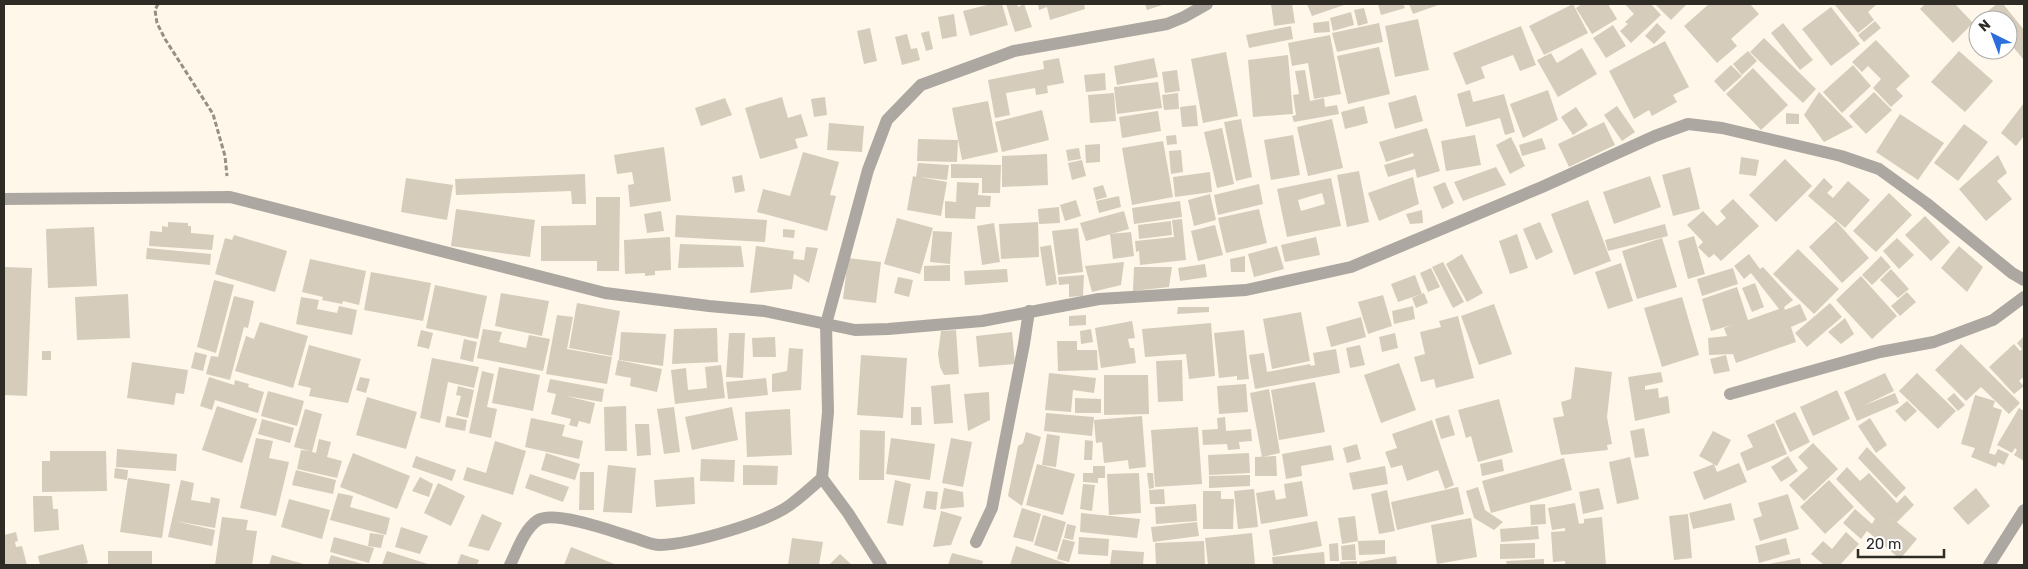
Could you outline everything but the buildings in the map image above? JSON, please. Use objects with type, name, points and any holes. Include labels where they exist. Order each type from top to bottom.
[{"type":"street","points":[[881,565],[848,513],[822,478],[828,412],[826,324],[868,170],[887,120],[921,85],[1014,51],[1168,24],[1207,4]]},
{"type":"street","points":[[4,199],[230,197],[605,293],[764,311],[855,330],[888,329],[982,321],[1100,299],[1246,290],[1352,267],[1542,187],[1646,140],[1688,124],[1722,128],[1841,156],[1879,169],[1926,202],[2012,273],[2024,280]]},
{"type":"street","points":[[1730,394],[1880,352],[1934,342],[1993,320],[2024,297]]},
{"type":"street","points":[[976,542],[992,508],[1029,311]]},
{"type":"street","points":[[510,565],[528,531],[539,520],[553,518],[582,522],[658,546],[696,539],[762,520],[789,505],[822,478]]},
{"type":"street","points":[[1989,565],[2024,510]]},
{"type":"path","points":[[158,4],[155,10],[157,22],[165,40],[214,114],[225,156],[230,197]]}]
